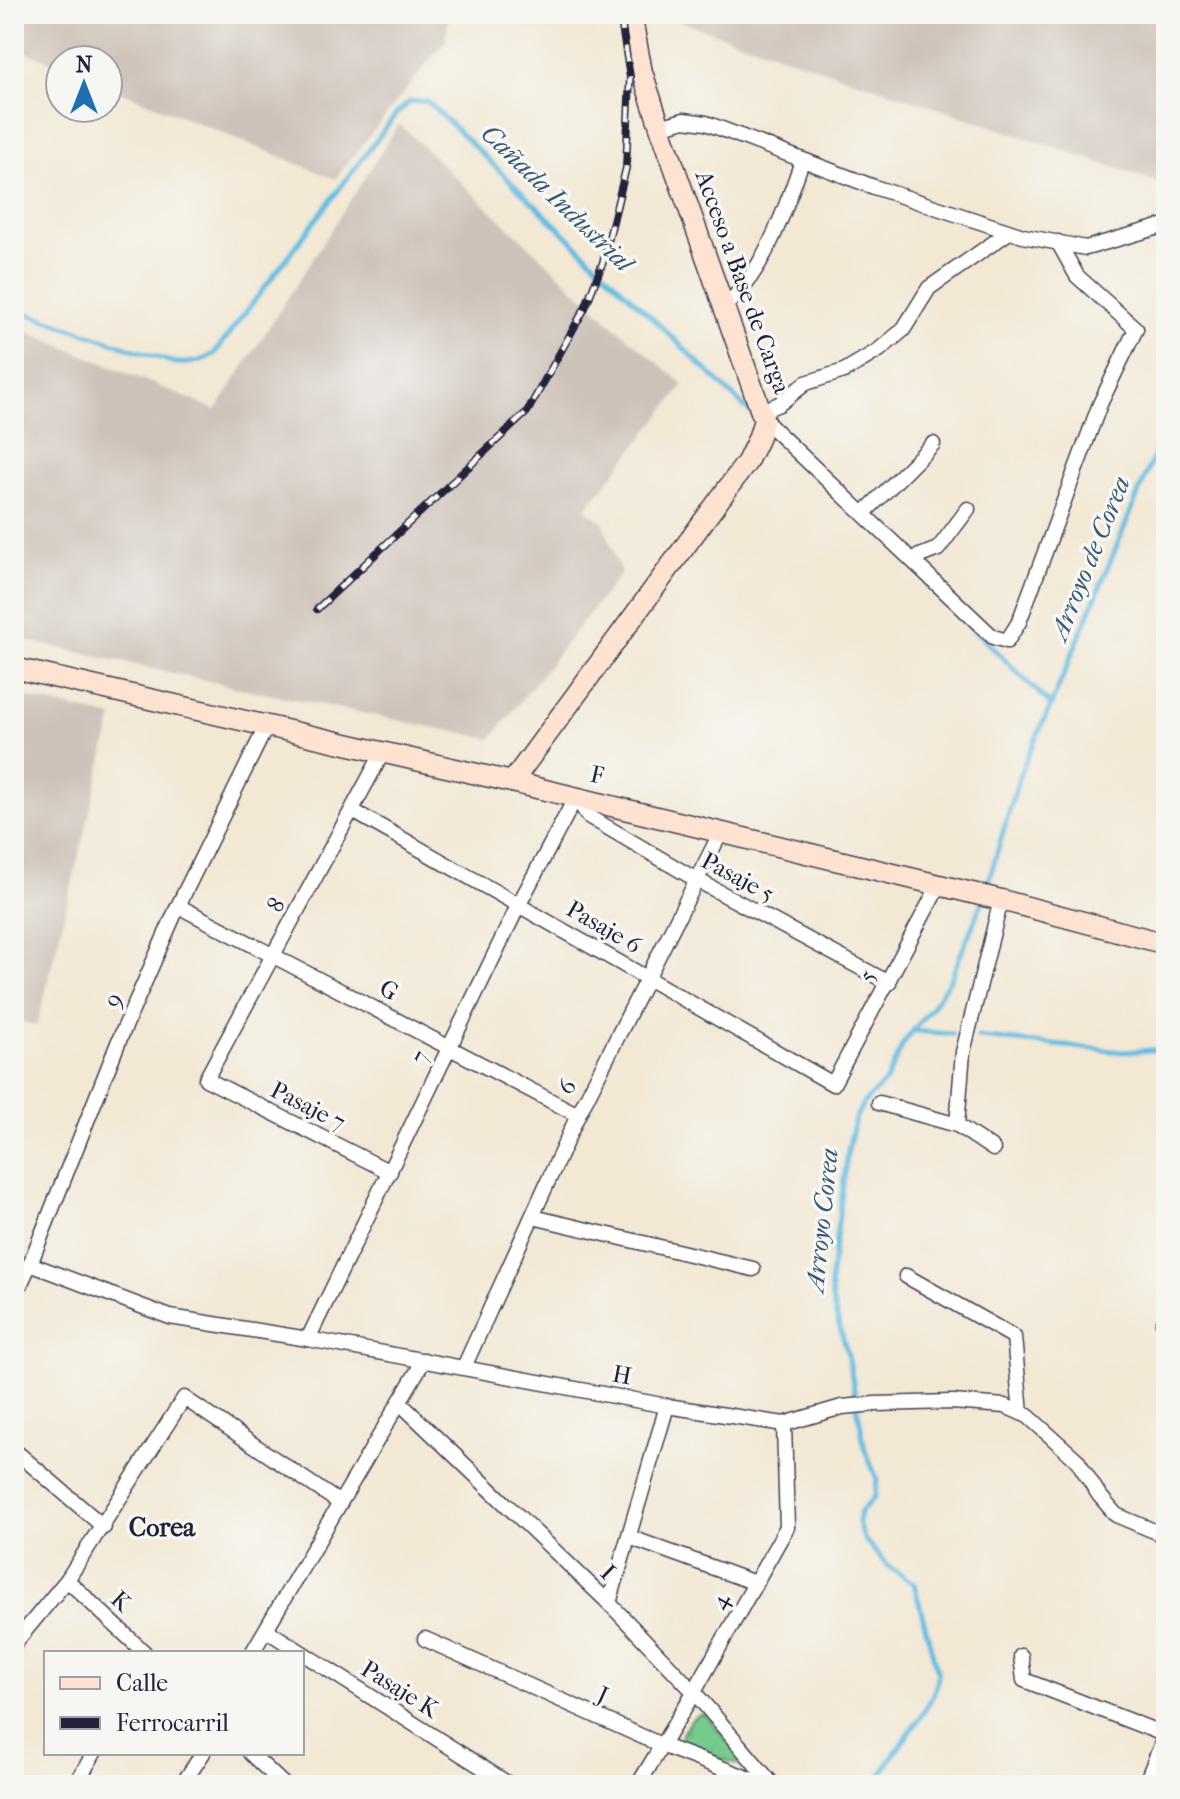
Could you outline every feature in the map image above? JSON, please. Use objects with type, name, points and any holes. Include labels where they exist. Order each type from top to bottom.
[{"type":"street","name":"Acceso a Base de Carga","points":[[512,782],[747,462],[758,439],[763,416],[660,127],[642,72],[631,14]]},
{"type":"street","points":[[660,127],[684,120],[706,123],[802,161],[1009,232],[1086,248],[1166,225]]},
{"type":"street","points":[[722,308],[738,296],[761,264],[802,161]]},
{"type":"street","points":[[1009,232],[929,288],[903,330],[879,350],[844,371],[806,383],[763,416],[993,637],[1007,641],[1019,622],[1100,404],[1136,329],[1077,276],[1058,242]]},
{"type":"street","points":[[864,513],[933,444]]},
{"type":"street","points":[[912,559],[938,549],[968,509]]},
{"type":"street","name":"F","points":[[14,668],[576,797],[1001,900],[1166,944]]},
{"type":"street","name":"9","points":[[14,1297],[120,1038],[178,906],[266,727]]},
{"type":"street","name":"8","points":[[206,1079],[383,752]]},
{"type":"street","name":"Pasaje 5","points":[[576,797],[588,816],[695,879],[889,983]]},
{"type":"street","name":"7","points":[[308,1339],[519,904],[576,797]]},
{"type":"street","name":"Pasaje 6","points":[[353,811],[833,1084]]},
{"type":"street","name":"6","points":[[464,1367],[578,1115],[721,832]]},
{"type":"street","name":"5","points":[[833,1084],[938,887]]},
{"type":"street","points":[[957,1125],[963,1052],[1001,900]]},
{"type":"street","name":"G","points":[[178,906],[578,1115]]},
{"type":"street","name":"Pasaje 7","points":[[206,1079],[390,1172]]},
{"type":"street","points":[[879,1103],[957,1125],[993,1149]]},
{"type":"street","points":[[533,1217],[753,1269]]},
{"type":"street","name":"H","points":[[30,1264],[170,1317],[784,1424],[842,1407],[875,1404],[952,1402],[1005,1406],[1028,1416],[1077,1460],[1116,1515],[1166,1536]]},
{"type":"street","points":[[906,1276],[1014,1337],[1021,1413]]},
{"type":"street","points":[[253,1651],[424,1360]]},
{"type":"street","points":[[14,1644],[67,1580],[104,1527],[184,1398],[340,1503]]},
{"type":"street","name":"I","points":[[400,1403],[609,1603],[694,1692],[773,1785]]},
{"type":"street","points":[[609,1603],[667,1406]]},
{"type":"street","name":"4","points":[[638,1785],[787,1527],[784,1424]]},
{"type":"street","points":[[14,1450],[104,1527]]},
{"type":"street","points":[[629,1537],[755,1583]]},
{"type":"street","name":"K","points":[[67,1580],[143,1651]]},
{"type":"street","name":"Pasaje K","points":[[266,1630],[299,1651]]},
{"type":"street","name":"J","points":[[425,1639],[661,1745],[766,1785]]},
{"type":"street","name":"Pasaje K","points":[[304,1654],[510,1785]]},
{"type":"street","points":[[1021,1656],[1024,1680],[1166,1734],[1145,1785]]},
{"type":"street","points":[[77,1782],[93,1755]]},
{"type":"street","points":[[182,1785],[202,1755]]},
{"type":"street","points":[[252,1755],[277,1782]]},
{"type":"shaded area","points":[[14,14],[449,14],[445,41],[335,179],[124,93],[124,44],[44,44],[44,59],[14,47]]},
{"type":"shaded area","points":[[658,14],[1166,14],[1166,185]]},
{"type":"shaded area","points":[[399,124],[612,324],[684,385],[586,509],[603,522],[621,573],[491,739],[14,638],[14,326],[216,410]]},
{"type":"shaded area","points":[[14,695],[113,717],[37,1026],[14,1019]]},
{"type":"green space","points":[[702,1714],[707,1716],[749,1768],[682,1746],[686,1726]]},
{"type":"waterway","name":"Cañada Industrial","points":[[14,309],[171,362],[193,362],[209,357],[397,113],[410,102],[427,101],[754,416]]},
{"type":"waterway","name":"Arroyo de Corea","points":[[986,890],[1021,771],[1166,427]]},
{"type":"waterway","name":"Cañada Industrial","points":[[928,585],[1051,705]]},
{"type":"waterway","name":"Arroyo Corea","points":[[877,1785],[930,1701],[938,1674],[914,1584],[888,1566],[864,1539],[858,1522],[860,1513],[875,1496],[877,1479],[865,1450],[848,1355],[833,1305],[830,1282],[855,1119],[864,1102],[886,1081],[904,1042],[951,978],[983,900]]},
{"type":"waterway","points":[[913,1031],[952,1034]]},
{"type":"waterway","points":[[978,1037],[1123,1052],[1166,1049]]},
{"type":"railway","points":[[317,609],[527,412],[585,308],[603,262],[626,168],[630,77],[620,14]]},
{"type":"district","name":"Corea","points":[[162,1527]]}]
